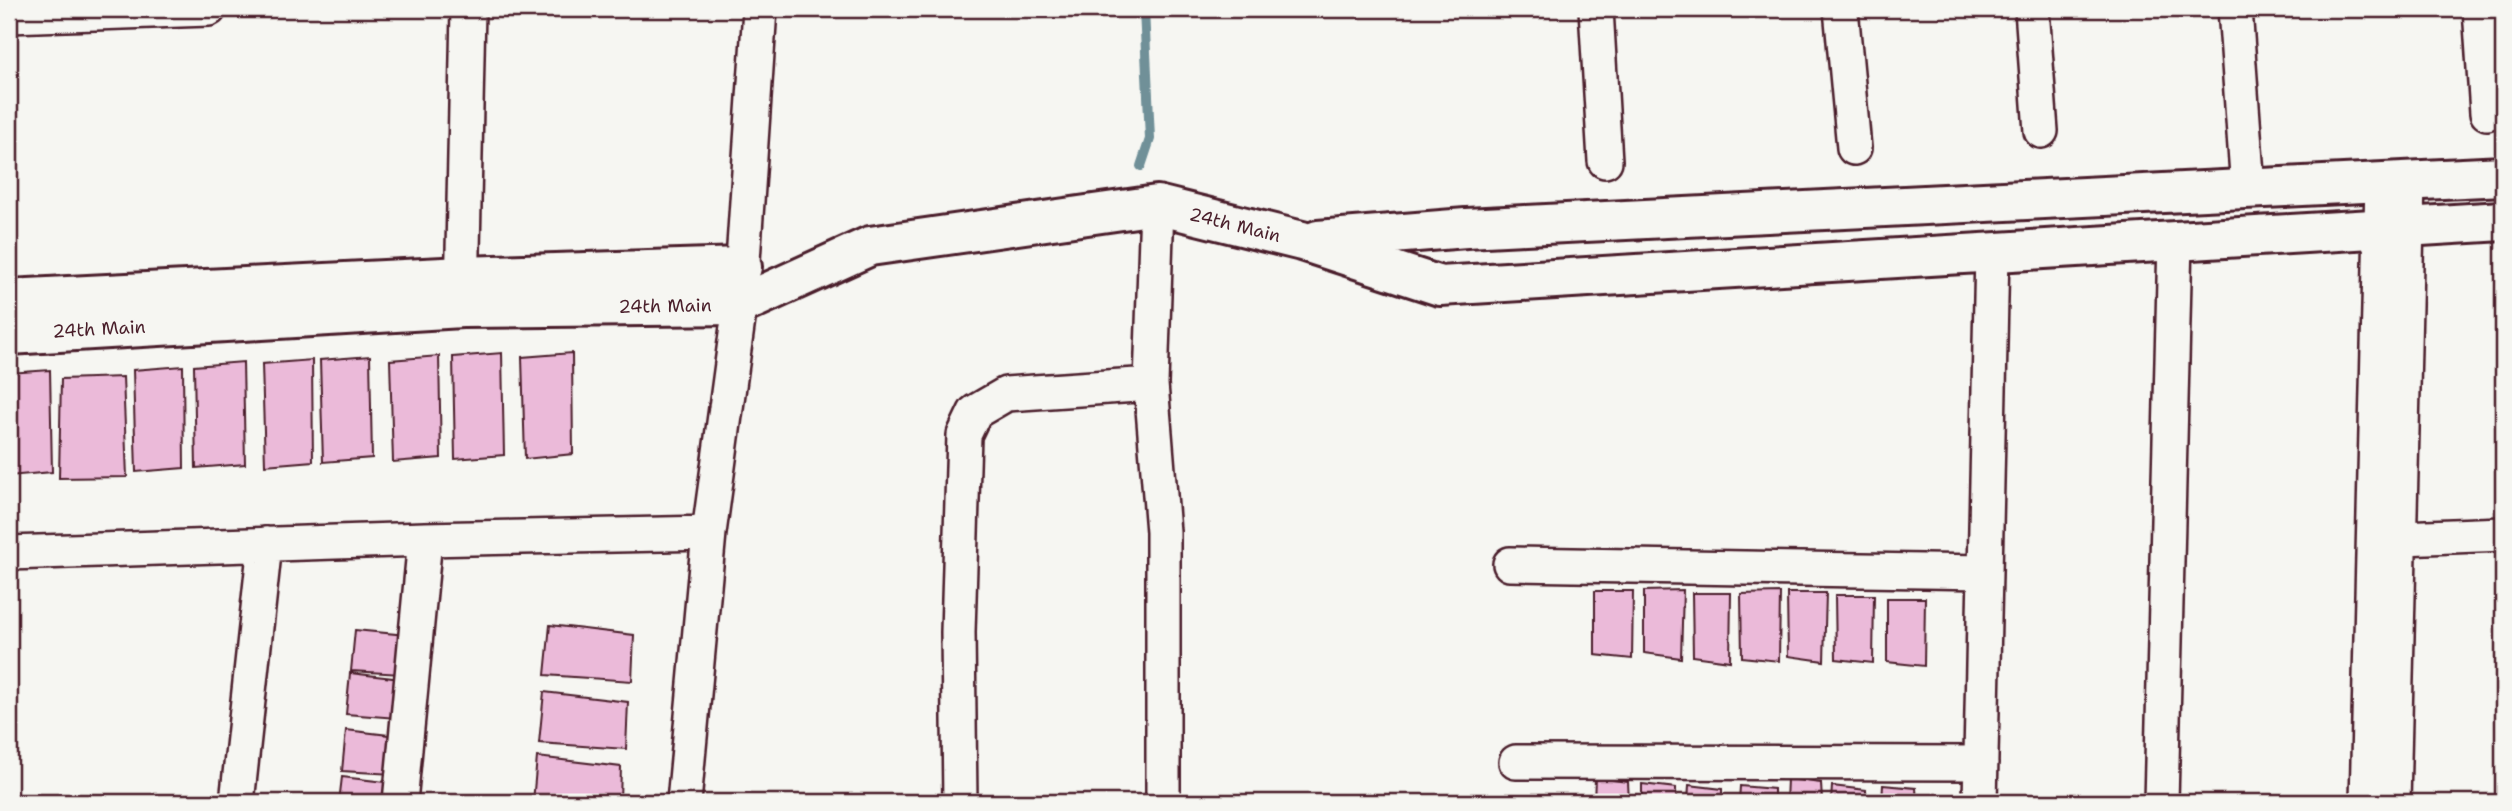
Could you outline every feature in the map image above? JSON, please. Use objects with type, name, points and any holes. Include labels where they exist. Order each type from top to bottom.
[{"type":"street","points":[[9,16],[118,10],[209,9]]},
{"type":"street","points":[[462,292],[468,9]]},
{"type":"street","points":[[684,802],[709,533],[740,306],[760,9]]},
{"type":"street","points":[[1596,9],[1605,161]]},
{"type":"street","points":[[1841,9],[1854,148]]},
{"type":"street","points":[[2032,9],[2041,131]]},
{"type":"street","points":[[2235,9],[2248,189]]},
{"type":"street","points":[[2480,9],[2487,113]]},
{"type":"street","points":[[1302,241],[1466,228],[2503,176]]},
{"type":"street","points":[[2367,802],[2386,539],[2395,182]]},
{"type":"street","points":[[1157,205],[1151,384],[1163,532],[1163,802]]},
{"type":"street","name":"24th Main","points":[[9,335],[462,292],[740,306],[870,246],[1157,205],[1302,241]]},
{"type":"street","points":[[1302,241],[1440,286],[2503,220]]},
{"type":"street","points":[[2161,802],[2175,240]]},
{"type":"street","points":[[1980,802],[1992,252]]},
{"type":"street","points":[[9,299],[462,292],[743,267]]},
{"type":"street","points":[[960,802],[958,632],[964,435],[975,412],[1006,394],[1151,384]]},
{"type":"street","points":[[9,553],[425,539],[709,533]]},
{"type":"street","points":[[2386,539],[2503,534]]},
{"type":"street","points":[[400,802],[425,539]]},
{"type":"street","points":[[2386,539],[2393,802]]},
{"type":"street","points":[[237,802],[265,544]]},
{"type":"street","points":[[1510,564],[1985,572]]},
{"type":"street","points":[[1516,762],[1981,763]]},
{"type":"building","points":[[502,353],[504,455],[455,459],[453,357]]},
{"type":"building","points":[[572,353],[573,454],[525,459],[522,357]]},
{"type":"building","points":[[370,356],[372,458],[323,462],[320,360]]},
{"type":"building","points":[[439,356],[441,458],[393,462],[390,360]]},
{"type":"building","points":[[312,360],[313,461],[265,465],[262,364]]},
{"type":"building","points":[[243,362],[245,464],[196,468],[194,366]]},
{"type":"building","points":[[183,366],[184,468],[136,472],[133,370]]},
{"type":"building","points":[[50,370],[52,472],[9,476],[9,373]]},
{"type":"building","points":[[123,377],[127,477],[59,478],[61,379]]},
{"type":"building","points":[[1683,590],[1681,658],[1644,653],[1644,591]]},
{"type":"building","points":[[1595,591],[1633,591],[1632,659],[1595,655]]},
{"type":"building","points":[[1692,593],[1731,593],[1730,661],[1693,656]]},
{"type":"building","points":[[1780,593],[1779,661],[1742,657],[1741,594]]},
{"type":"building","points":[[1787,593],[1826,593],[1824,661],[1788,656]]},
{"type":"building","points":[[1835,595],[1874,595],[1873,663],[1836,659]]},
{"type":"building","points":[[1887,598],[1925,598],[1924,666],[1887,662]]},
{"type":"building","points":[[550,625],[634,635],[632,681],[545,675]]},
{"type":"building","points":[[355,630],[406,635],[402,674],[351,671]]},
{"type":"building","points":[[350,673],[401,679],[397,718],[346,714]]},
{"type":"building","points":[[544,692],[628,702],[626,749],[539,743]]},
{"type":"building","points":[[346,730],[397,736],[393,774],[342,771]]},
{"type":"building","points":[[537,757],[621,767],[620,802],[533,802]]},
{"type":"building","points":[[342,777],[393,783],[391,802],[339,802]]},
{"type":"building","points":[[1595,778],[1628,782],[1629,802],[1594,802]]},
{"type":"building","points":[[1787,779],[1821,783],[1822,802],[1786,802]]},
{"type":"building","points":[[1642,784],[1676,788],[1676,802],[1642,802]]},
{"type":"building","points":[[1689,785],[1722,789],[1722,802],[1688,802]]},
{"type":"building","points":[[1883,785],[1916,788],[1917,802],[1882,802]]},
{"type":"building","points":[[1740,786],[1774,789],[1774,802],[1739,802]]},
{"type":"building","points":[[1832,786],[1866,790],[1866,802],[1831,802]]},
{"type":"waterway","points":[[1141,166],[1150,139],[1144,9]]}]
